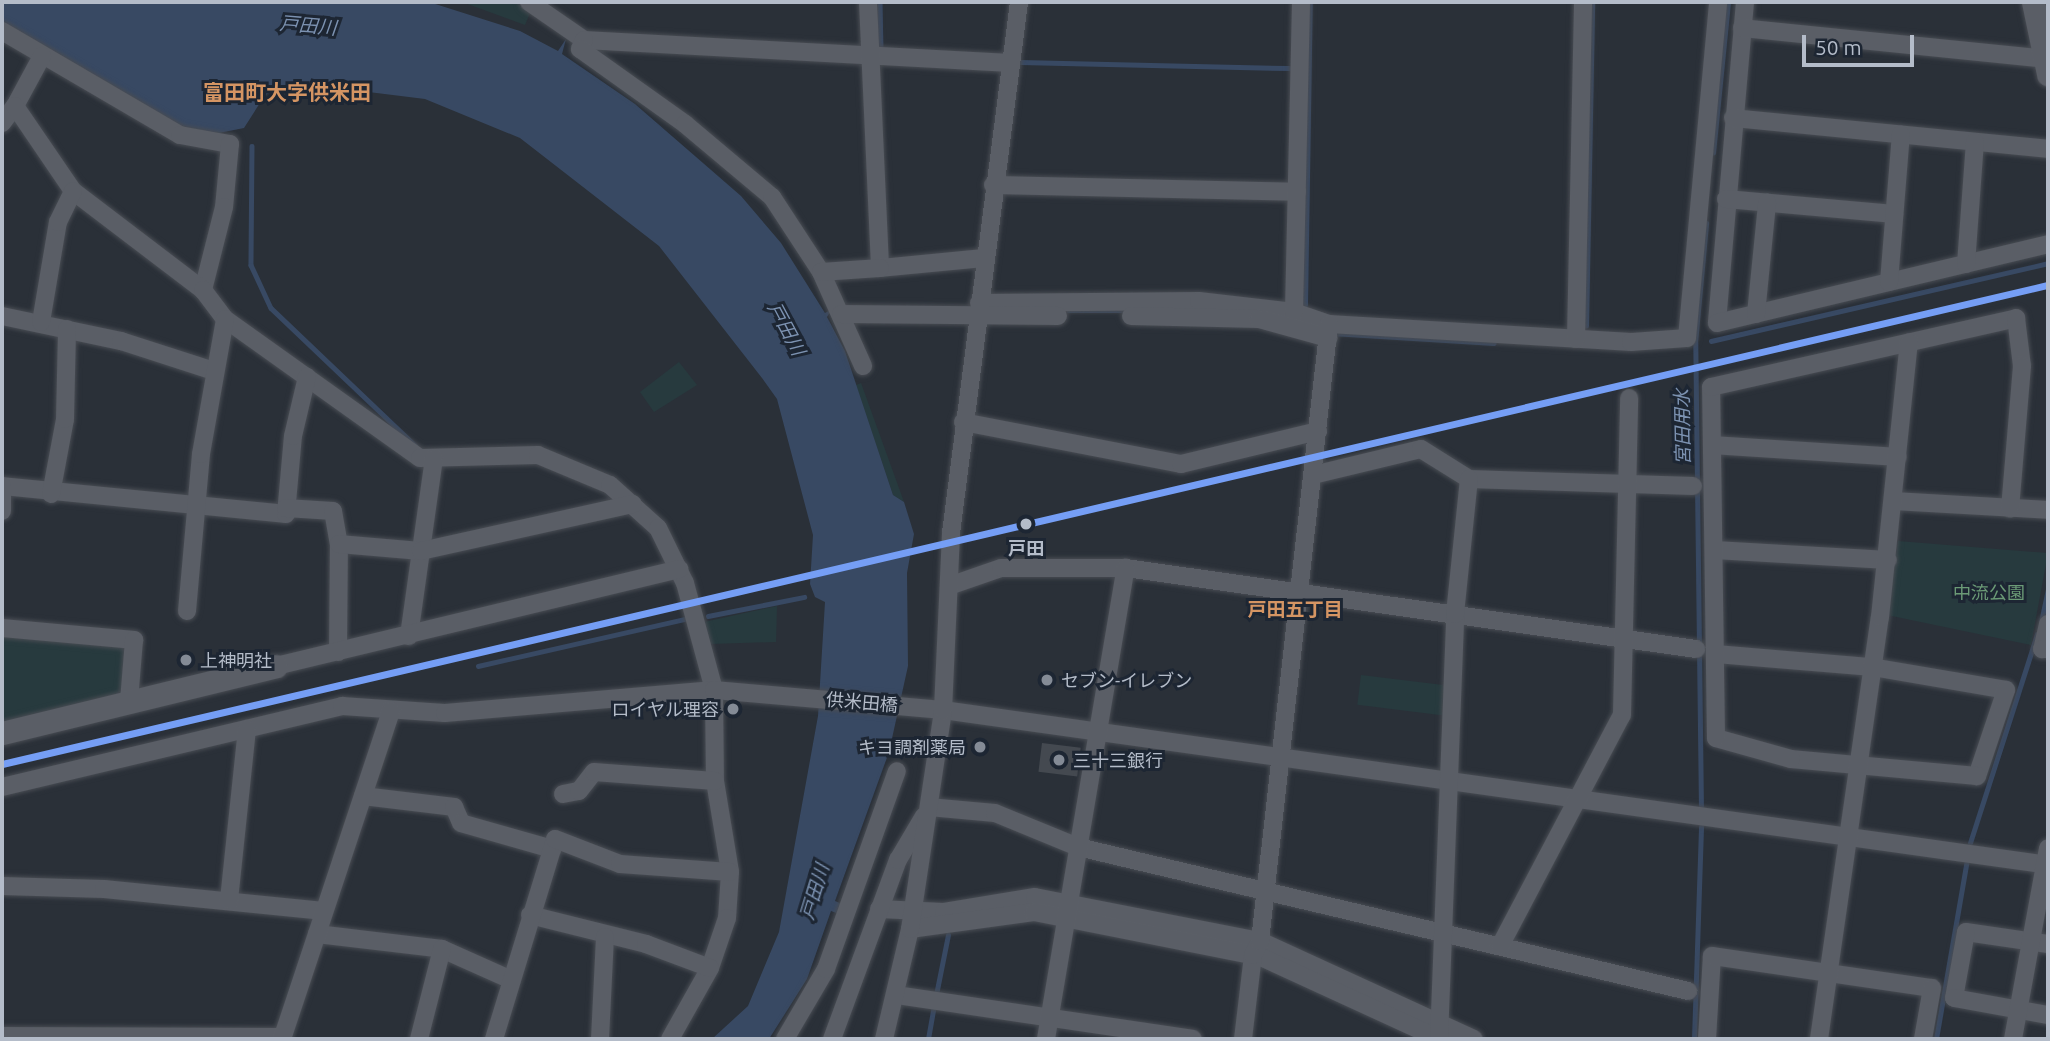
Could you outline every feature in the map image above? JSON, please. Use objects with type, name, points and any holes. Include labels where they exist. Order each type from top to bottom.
[{"type":"street","points":[[529,2],[584,40],[869,59],[1010,63]]},
{"type":"street","points":[[869,2],[869,59],[880,268]]},
{"type":"street","points":[[884,1039],[911,921],[943,710],[949,586],[963,422],[1019,2]]},
{"type":"street","points":[[1294,312],[1301,2]]},
{"type":"street","points":[[1576,339],[1583,2]]},
{"type":"street","points":[[978,309],[1259,318],[1329,331],[1576,339],[1687,338],[1718,2]]},
{"type":"street","points":[[1745,2],[1717,323],[2048,244]]},
{"type":"street","points":[[1742,28],[2047,64],[2033,2]]},
{"type":"street","points":[[2,31],[180,135],[230,144],[224,206],[203,290]]},
{"type":"street","points":[[584,40],[580,49],[685,124],[772,197],[821,272],[863,366]]},
{"type":"street","points":[[2,123],[15,106],[42,56]]},
{"type":"street","points":[[15,106],[73,191],[203,290],[225,319],[419,458],[538,455],[580,469],[633,504],[657,528],[680,569],[714,690],[715,780],[730,872],[727,918],[710,968],[670,1039]]},
{"type":"street","points":[[1734,118],[2048,149]]},
{"type":"street","points":[[1889,282],[1901,134]]},
{"type":"street","points":[[1966,264],[1976,142]]},
{"type":"street","points":[[993,185],[1297,192]]},
{"type":"street","points":[[41,322],[58,222],[73,191]]},
{"type":"street","points":[[1726,199],[1894,215]]},
{"type":"street","points":[[1756,314],[1767,203]]},
{"type":"street","points":[[821,272],[983,258]]},
{"type":"street","points":[[841,314],[1199,302],[1294,312],[1329,331]]},
{"type":"street","points":[[2,316],[41,322],[214,371]]},
{"type":"street","points":[[1716,654],[1872,667],[2006,690],[1977,776],[1791,759],[1716,738],[1711,387],[2016,318],[2022,366],[2010,508]]},
{"type":"street","points":[[187,611],[195,505],[214,371],[225,319]]},
{"type":"street","points":[[51,494],[65,419],[67,329]]},
{"type":"street","points":[[1243,1039],[1264,889],[1329,331]]},
{"type":"street","points":[[1819,1039],[1888,560],[1909,343]]},
{"type":"street","points":[[2,511],[2,486],[51,494],[286,514],[293,436],[307,377]]},
{"type":"street","points":[[1500,946],[1622,715],[1629,398]]},
{"type":"street","points":[[963,422],[1181,464],[1318,431]]},
{"type":"street","points":[[1713,445],[1898,457]]},
{"type":"street","points":[[1313,475],[1421,449],[1469,479],[1693,486]]},
{"type":"street","points":[[409,636],[434,459]]},
{"type":"street","points":[[1439,1035],[1455,614],[1469,479]]},
{"type":"street","points":[[1894,501],[2048,510]]},
{"type":"street","points":[[339,544],[421,551],[633,504]]},
{"type":"street","points":[[286,509],[333,511],[339,544],[338,652]]},
{"type":"street","points":[[1715,550],[1888,560]]},
{"type":"street","points":[[949,586],[1001,568],[1126,568],[1696,649]]},
{"type":"street","points":[[1046,1039],[1126,568]]},
{"type":"street","points":[[2,733],[680,569]]},
{"type":"street","points":[[2048,625],[2042,649],[2048,649]]},
{"type":"street","points":[[2,628],[134,640],[129,701]]},
{"type":"street","name":"供米田橋","points":[[2,786],[342,706],[445,713],[714,690],[943,710],[1575,802],[2047,859]]},
{"type":"street","points":[[2,1036],[282,1038],[391,711]]},
{"type":"street","points":[[229,900],[247,729]]},
{"type":"street","points":[[785,1039],[826,969],[897,771]]},
{"type":"street","points":[[563,794],[579,791],[594,772],[715,780]]},
{"type":"street","points":[[363,796],[454,807],[461,823],[552,849]]},
{"type":"street","points":[[929,807],[995,813],[1079,847],[1688,991]]},
{"type":"street","points":[[832,1039],[898,860],[929,807]]},
{"type":"street","points":[[494,1039],[509,979],[555,839],[621,864],[730,872]]},
{"type":"street","points":[[2013,1039],[2018,1010],[2039,943],[2047,859]]},
{"type":"street","points":[[2,886],[229,900],[324,911]]},
{"type":"street","points":[[876,916],[911,921],[1068,911],[1256,948],[1439,1035],[1474,1039]]},
{"type":"street","points":[[530,915],[605,937],[646,944],[710,968]]},
{"type":"street","points":[[2039,943],[1966,932],[1954,998],[2048,1015]]},
{"type":"street","points":[[317,934],[442,949],[509,979]]},
{"type":"street","points":[[600,1039],[605,937]]},
{"type":"street","points":[[419,1039],[442,949]]},
{"type":"street","points":[[1707,1039],[1712,956],[1931,988],[1923,1039]]},
{"type":"street","points":[[896,995],[1193,1039]]},
{"type":"green space","points":[[462,2],[516,2],[530,13],[525,25]]},
{"type":"green space","points":[[679,362],[697,385],[654,412],[640,392]]},
{"type":"green space","points":[[861,383],[904,502],[893,495],[856,385]]},
{"type":"green space","name":"中流公園","points":[[1898,541],[2048,553],[2031,645],[1887,615]]},
{"type":"green space","points":[[777,606],[776,642],[710,644],[704,622]]},
{"type":"green space","points":[[2,634],[120,645],[127,649],[121,689],[117,696],[2,724]]},
{"type":"green space","points":[[1361,675],[1447,686],[1444,715],[1357,705]]},
{"type":"water","name":"戸田川","points":[[2,2],[429,2],[520,31],[558,51],[566,39],[562,54],[635,104],[741,196],[781,243],[825,313],[832,309],[827,317],[845,351],[893,495],[904,502],[914,534],[907,573],[908,666],[889,752],[835,901],[842,904],[839,914],[831,911],[807,979],[769,1039],[712,1039],[748,1006],[779,932],[818,716],[825,602],[815,597],[810,584],[813,535],[777,399],[762,378],[659,246],[520,138],[425,99],[312,85],[284,87],[265,95],[244,128],[219,133],[179,127],[2,24]]},
{"type":"building","name":"三十三銀行","points":[[1042,743],[1081,748],[1077,777],[1038,772]]},
{"type":"waterway","points":[[880,2],[881,50]]},
{"type":"waterway","points":[[1305,305],[1310,2]]},
{"type":"waterway","points":[[1586,326],[1592,2]]},
{"type":"waterway","name":"宮田用水","points":[[1713,153],[1728,2]]},
{"type":"waterway","points":[[1020,62],[1289,68]]},
{"type":"waterway","points":[[252,146],[251,265],[271,308],[416,446]]},
{"type":"waterway","name":"宮田用水","points":[[1701,811],[1695,343],[1706,224]]},
{"type":"waterway","points":[[1711,341],[2048,263]]},
{"type":"waterway","points":[[1068,311],[1129,311]]},
{"type":"waterway","points":[[1332,333],[1494,343]]},
{"type":"waterway","points":[[2041,622],[2048,590]]},
{"type":"waterway","points":[[708,616],[804,597]]},
{"type":"waterway","points":[[478,666],[685,619]]},
{"type":"waterway","points":[[1970,843],[2037,634]]},
{"type":"waterway","name":"宮田用水","points":[[1694,1039],[1701,827]]},
{"type":"waterway","points":[[1936,1039],[1967,860]]},
{"type":"waterway","points":[[936,995],[948,935]]},
{"type":"waterway","points":[[928,1039],[934,1006]]},
{"type":"transit line","points":[[2,764],[2048,285]]},
{"type":"place","name":"戸田","points":[[1026,524]]},
{"type":"place","name":"上神明社","points":[[186,660]]},
{"type":"place","name":"セブン-イレブン","points":[[1047,680]]},
{"type":"place","name":"ロイヤル理容","points":[[733,709]]},
{"type":"place","name":"キヨ調剤薬局","points":[[980,747]]},
{"type":"place","name":"三十三銀行","points":[[1059,760]]},
{"type":"district","name":"富田町大字供米田","points":[[287,92]]},
{"type":"district","name":"戸田五丁目","points":[[1295,610]]}]
